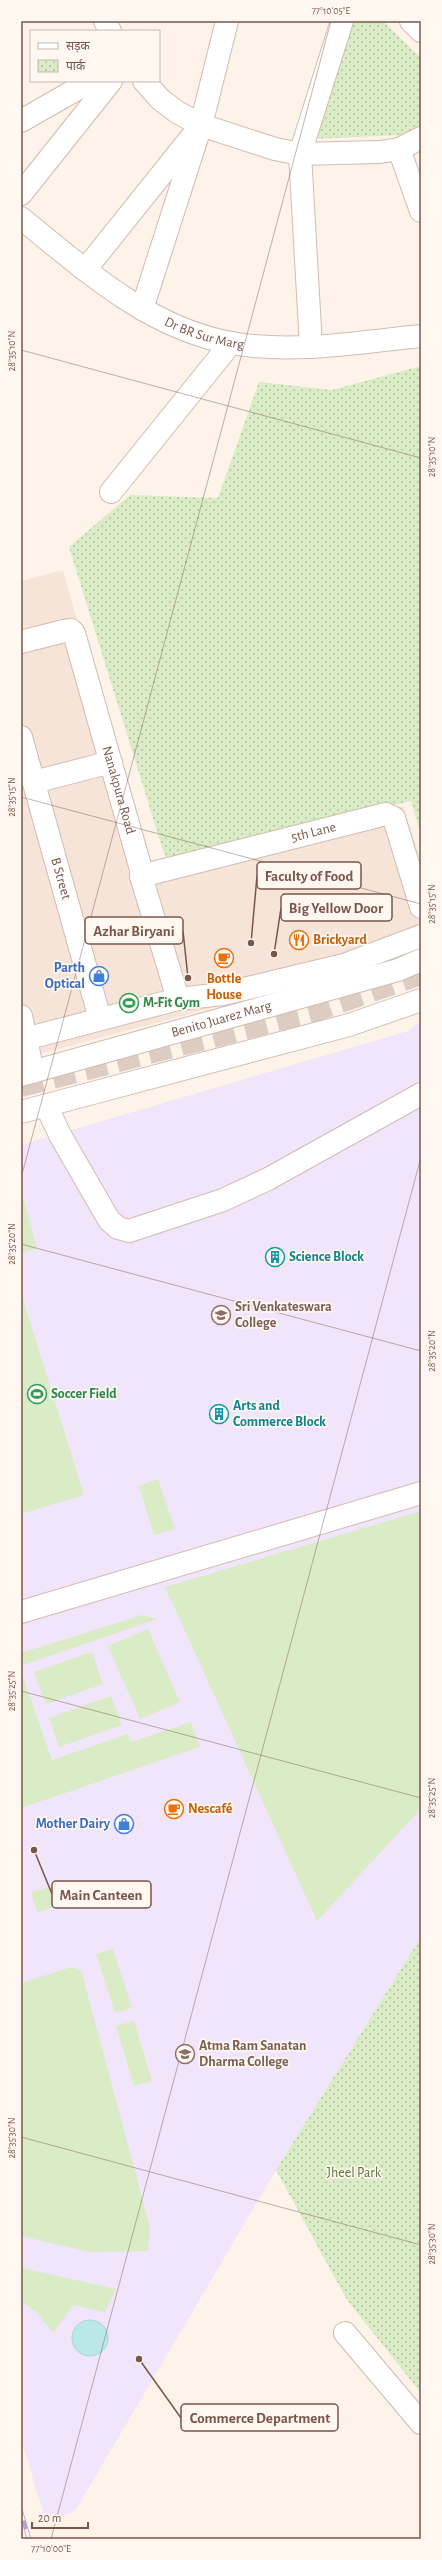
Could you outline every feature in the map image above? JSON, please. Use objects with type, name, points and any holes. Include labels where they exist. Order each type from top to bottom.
[{"type":"street","points":[[105,21],[110,30]]},
{"type":"street","points":[[142,310],[201,125],[227,21]]},
{"type":"street","points":[[311,347],[300,154],[342,21]]},
{"type":"street","points":[[411,21],[421,31]]},
{"type":"street","points":[[21,120],[89,82]]},
{"type":"street","points":[[21,194],[110,82]]},
{"type":"street","points":[[145,82],[160,98],[178,112],[201,125],[275,149],[300,154],[380,152],[399,148],[421,138]]},
{"type":"street","points":[[85,270],[201,125]]},
{"type":"street","points":[[399,148],[421,211]]},
{"type":"street","name":"Dr BR Sur Marg","points":[[21,218],[85,270],[142,310],[200,334],[231,343],[311,347],[421,336]]},
{"type":"street","points":[[111,492],[231,343]]},
{"type":"street","name":"Nanakpura Road","points":[[21,642],[64,630],[71,630],[74,633],[142,874],[141,876],[178,999]]},
{"type":"street","name":"B Street","points":[[21,737],[100,1019]]},
{"type":"street","points":[[34,782],[111,762]]},
{"type":"street","name":"5th Lane","points":[[141,876],[386,814],[394,818],[421,907]]},
{"type":"street","points":[[24,1040],[178,999],[223,994],[344,964],[421,936]]},
{"type":"street","name":"Benito Juarez Marg","points":[[27,1074],[398,970],[421,960]]},
{"type":"street","points":[[21,1112],[349,1025],[421,1000]]},
{"type":"street","points":[[21,1016],[27,1074]]},
{"type":"street","points":[[46,1105],[60,1135],[109,1220],[118,1228],[129,1231],[223,1200],[256,1185],[348,1136],[421,1094]]},
{"type":"street","points":[[21,1612],[421,1493]]},
{"type":"street","points":[[345,2333],[421,2423]]},
{"type":"shaded area","points":[[63,570],[147,870],[403,806],[421,860],[421,950],[417,953],[21,1059],[21,581]]},
{"type":"shaded area","points":[[421,1021],[421,1937],[276,2170],[75,2511],[46,2521],[21,2440],[21,1145],[408,1031]]},
{"type":"green space","points":[[352,21],[383,21],[421,58],[421,126],[403,135],[311,139]]},
{"type":"green space","points":[[421,366],[421,834],[411,801],[166,860],[69,547],[130,495],[218,498],[259,382],[332,390]]},
{"type":"green space","points":[[21,1189],[37,1249],[21,1253]]},
{"type":"green space","name":"Soccer Field","points":[[21,1293],[84,1495],[21,1514]]},
{"type":"green space","points":[[158,1479],[175,1529],[154,1535],[139,1486]]},
{"type":"green space","points":[[421,1511],[421,1809],[317,1921],[165,1587]]},
{"type":"green space","points":[[142,1615],[157,1619],[21,1666],[21,1653]]},
{"type":"green space","points":[[148,1629],[180,1702],[140,1719],[108,1646]]},
{"type":"green space","points":[[92,1652],[103,1684],[46,1704],[34,1672]]},
{"type":"green space","points":[[21,1671],[52,1760],[128,1734],[131,1742],[191,1722],[200,1747],[21,1808]]},
{"type":"green space","points":[[111,1696],[122,1725],[59,1747],[49,1718]]},
{"type":"green space","points":[[64,1883],[70,1903],[37,1912],[31,1892]]},
{"type":"green space","name":"Jheel Park","points":[[421,1937],[421,2393],[347,2300],[276,2170]]},
{"type":"green space","points":[[113,1949],[132,2008],[115,2013],[96,1954]]},
{"type":"green space","points":[[72,1967],[81,1970],[150,2227],[148,2251],[89,2252],[21,2236],[21,1983]]},
{"type":"green space","points":[[134,2021],[152,2081],[134,2086],[116,2026]]},
{"type":"green space","points":[[21,2268],[116,2289],[105,2312],[73,2305],[53,2333],[36,2312],[21,2301]]},
{"type":"water","points":[[90,2320],[100,2323],[105,2328],[108,2338],[105,2348],[100,2353],[90,2356],[80,2353],[75,2348],[72,2338],[75,2328],[80,2323]]},
{"type":"tunnel","points":[[21,1086],[317,1010],[421,974]]},
{"type":"railway","points":[[21,2512],[29,2539]]},
{"type":"place","name":"Brickyard","points":[[299,940]]},
{"type":"place","name":"Faculty of Food","points":[[251,943]]},
{"type":"place","name":"Big Yellow Door","points":[[274,954]]},
{"type":"place","name":"Bottle House","points":[[224,958]]},
{"type":"place","name":"Parth Optical","points":[[99,976]]},
{"type":"place","name":"Azhar Biryani","points":[[188,978]]},
{"type":"place","name":"M-Fit Gym","points":[[129,1003]]},
{"type":"place","name":"Science Block","points":[[275,1257]]},
{"type":"place","name":"Sri Venkateswara College","points":[[221,1315]]},
{"type":"place","name":"Soccer Field","points":[[37,1394]]},
{"type":"place","name":"Arts and Commerce Block","points":[[219,1414]]},
{"type":"place","name":"Nescafé","points":[[174,1809]]},
{"type":"place","name":"Mother Dairy","points":[[124,1824]]},
{"type":"place","name":"Main Canteen","points":[[34,1850]]},
{"type":"place","name":"Atma Ram Sanatan Dharma College","points":[[185,2054]]},
{"type":"place","name":"Commerce Department","points":[[139,2359]]}]
